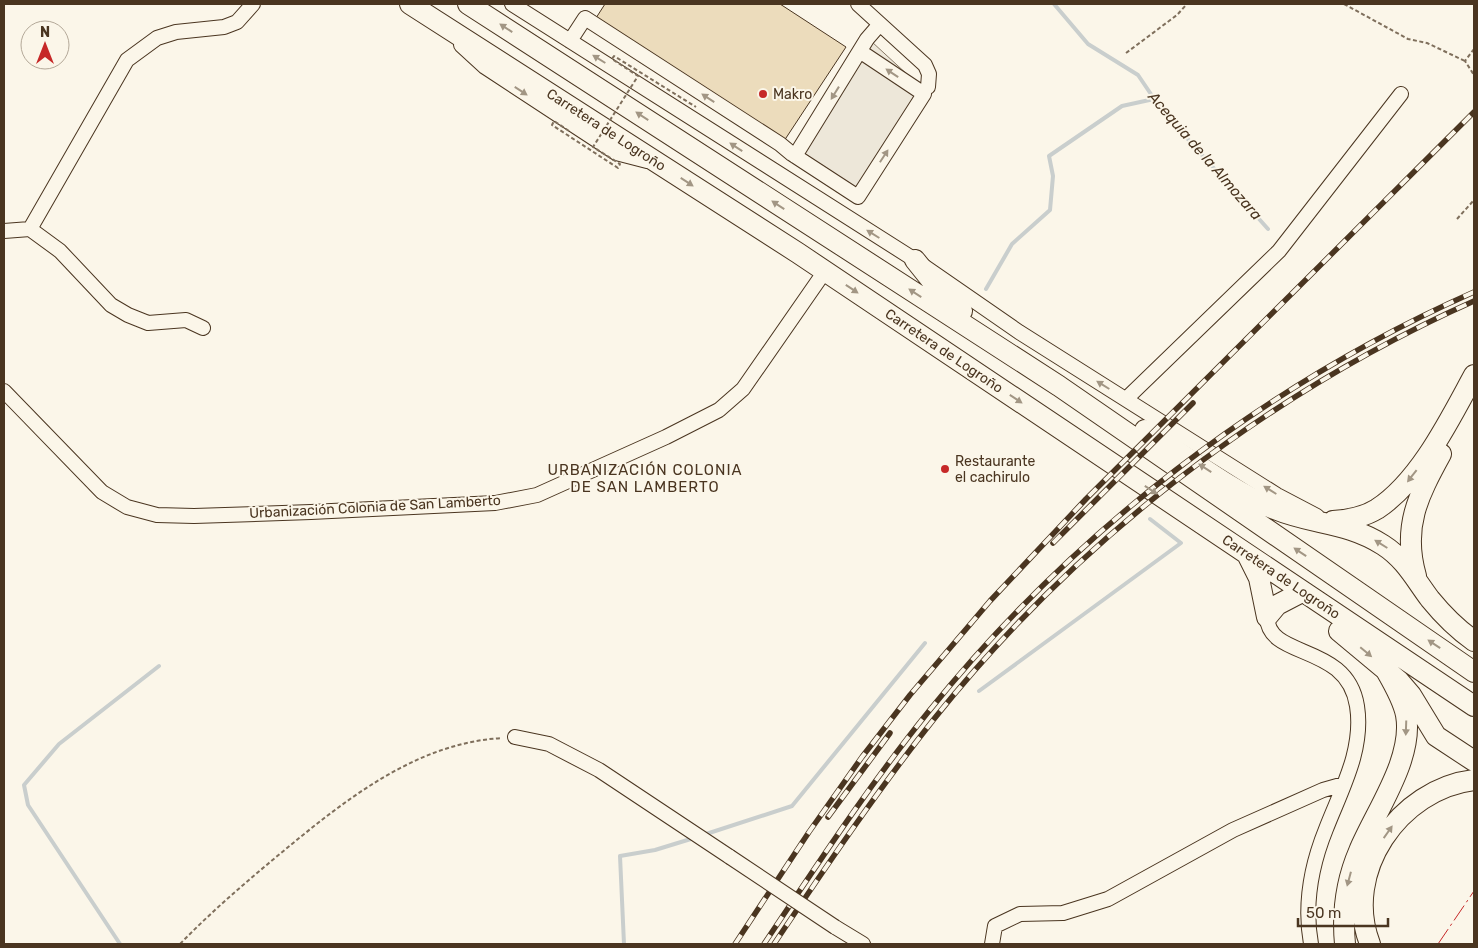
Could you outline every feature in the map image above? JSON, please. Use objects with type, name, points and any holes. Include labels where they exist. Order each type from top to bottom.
[{"type":"highway","name":"Carretera de Logroño","points":[[410,4],[825,271],[1474,706]]},
{"type":"highway","points":[[468,4],[1066,392],[1474,672]]},
{"type":"highway","points":[[914,260],[947,300],[1066,392],[1137,425],[1240,491],[1272,508],[1303,519],[1328,522],[1365,535],[1383,545],[1405,563],[1446,618],[1474,641]]},
{"type":"highway","points":[[1328,522],[1360,517],[1377,509],[1393,496],[1425,458],[1474,375]]},
{"type":"highway","points":[[1416,578],[1409,544],[1415,508],[1423,487],[1474,396]]},
{"type":"highway","points":[[1247,555],[1259,578],[1267,617]]},
{"type":"highway","points":[[1267,617],[1276,605],[1305,593],[1317,613],[1384,667],[1411,695],[1436,736],[1474,761]]},
{"type":"highway","points":[[1344,944],[1344,905],[1349,880],[1359,851],[1394,776],[1406,734],[1406,715],[1384,667]]},
{"type":"highway","points":[[1370,944],[1365,932],[1363,899],[1367,876],[1381,842],[1402,815],[1419,802],[1452,785],[1474,780]]},
{"type":"street","points":[[30,229],[127,60],[157,38],[176,32],[224,27],[237,22],[253,4]]},
{"type":"street","points":[[512,4],[914,260],[1019,332],[1277,495],[1328,522]]},
{"type":"street","points":[[858,4],[924,65],[929,74],[928,87]]},
{"type":"street","points":[[570,41],[585,18],[858,196],[924,94],[861,52]]},
{"type":"street","points":[[779,174],[794,155],[861,52],[867,39],[880,24]]},
{"type":"street","points":[[1126,399],[1279,251],[1401,94]]},
{"type":"street","points":[[4,231],[30,229],[60,251],[111,305],[128,315],[148,323],[186,320],[203,328]]},
{"type":"street","name":"Urbanización Colonia de San Lamberto","points":[[4,391],[102,492],[126,507],[157,515],[194,516],[495,503],[537,495],[666,437],[719,410],[743,389],[825,271]]},
{"type":"street","points":[[1267,617],[1269,629],[1276,638],[1329,663],[1344,677],[1354,694],[1358,715],[1358,736],[1344,784],[1313,867],[1308,899],[1311,944]]},
{"type":"street","points":[[515,737],[549,744],[599,770],[863,944]]},
{"type":"street","points":[[992,944],[995,926],[1020,914],[1063,913],[1108,899],[1233,830],[1323,790],[1344,784]]},
{"type":"path","points":[[1126,53],[1178,15],[1187,4]]},
{"type":"path","points":[[1344,4],[1408,39],[1427,42],[1465,61],[1474,75]]},
{"type":"path","points":[[1465,61],[1474,49]]},
{"type":"path","points":[[569,131],[554,120],[552,125],[618,168],[620,164],[593,147],[638,76],[612,59],[614,56],[696,107]]},
{"type":"path","points":[[1457,219],[1474,200]]},
{"type":"path","points":[[180,944],[216,907],[340,804],[408,764],[454,744],[482,739],[515,737]]},
{"type":"shaded area","points":[[872,42],[922,88],[855,189],[801,154]]},
{"type":"building","name":"Makro","points":[[605,4],[780,4],[846,47],[784,141],[596,18]]},
{"type":"waterway","name":"Acequia de la Almozara","points":[[1054,4],[1088,44],[1138,75],[1161,109],[1268,229]]},
{"type":"waterway","points":[[986,289],[1012,244],[1050,210],[1053,176],[1049,156],[1122,106],[1154,99]]},
{"type":"waterway","points":[[979,691],[1181,543],[1150,519]]},
{"type":"waterway","points":[[703,835],[792,806],[925,643]]},
{"type":"waterway","points":[[120,944],[28,805],[24,785],[59,744],[159,666]]},
{"type":"waterway","points":[[624,944],[620,856],[655,850],[694,838]]},
{"type":"railway","points":[[735,944],[809,832],[862,757],[910,695],[990,601],[1086,499],[1474,112]]},
{"type":"railway","points":[[764,944],[864,796],[929,711],[985,645],[1045,583],[1109,524],[1177,469],[1247,418],[1320,372],[1396,329],[1474,292]]},
{"type":"railway","points":[[774,944],[832,858],[934,719],[989,654],[1049,592],[1112,533],[1179,478],[1249,427],[1322,381],[1397,338],[1474,301]]},
{"type":"railway","points":[[1053,543],[1193,403]]},
{"type":"railway","points":[[828,817],[890,733]]},
{"type":"power","points":[[1438,944],[1474,891]]},
{"type":"place","name":"Makro","points":[[763,94]]},
{"type":"place","name":"Restaurante el cachirulo","points":[[945,469]]},
{"type":"district","name":"URBANIZACIÓN COLONIA DE SAN LAMBERTO","points":[[645,478]]}]
